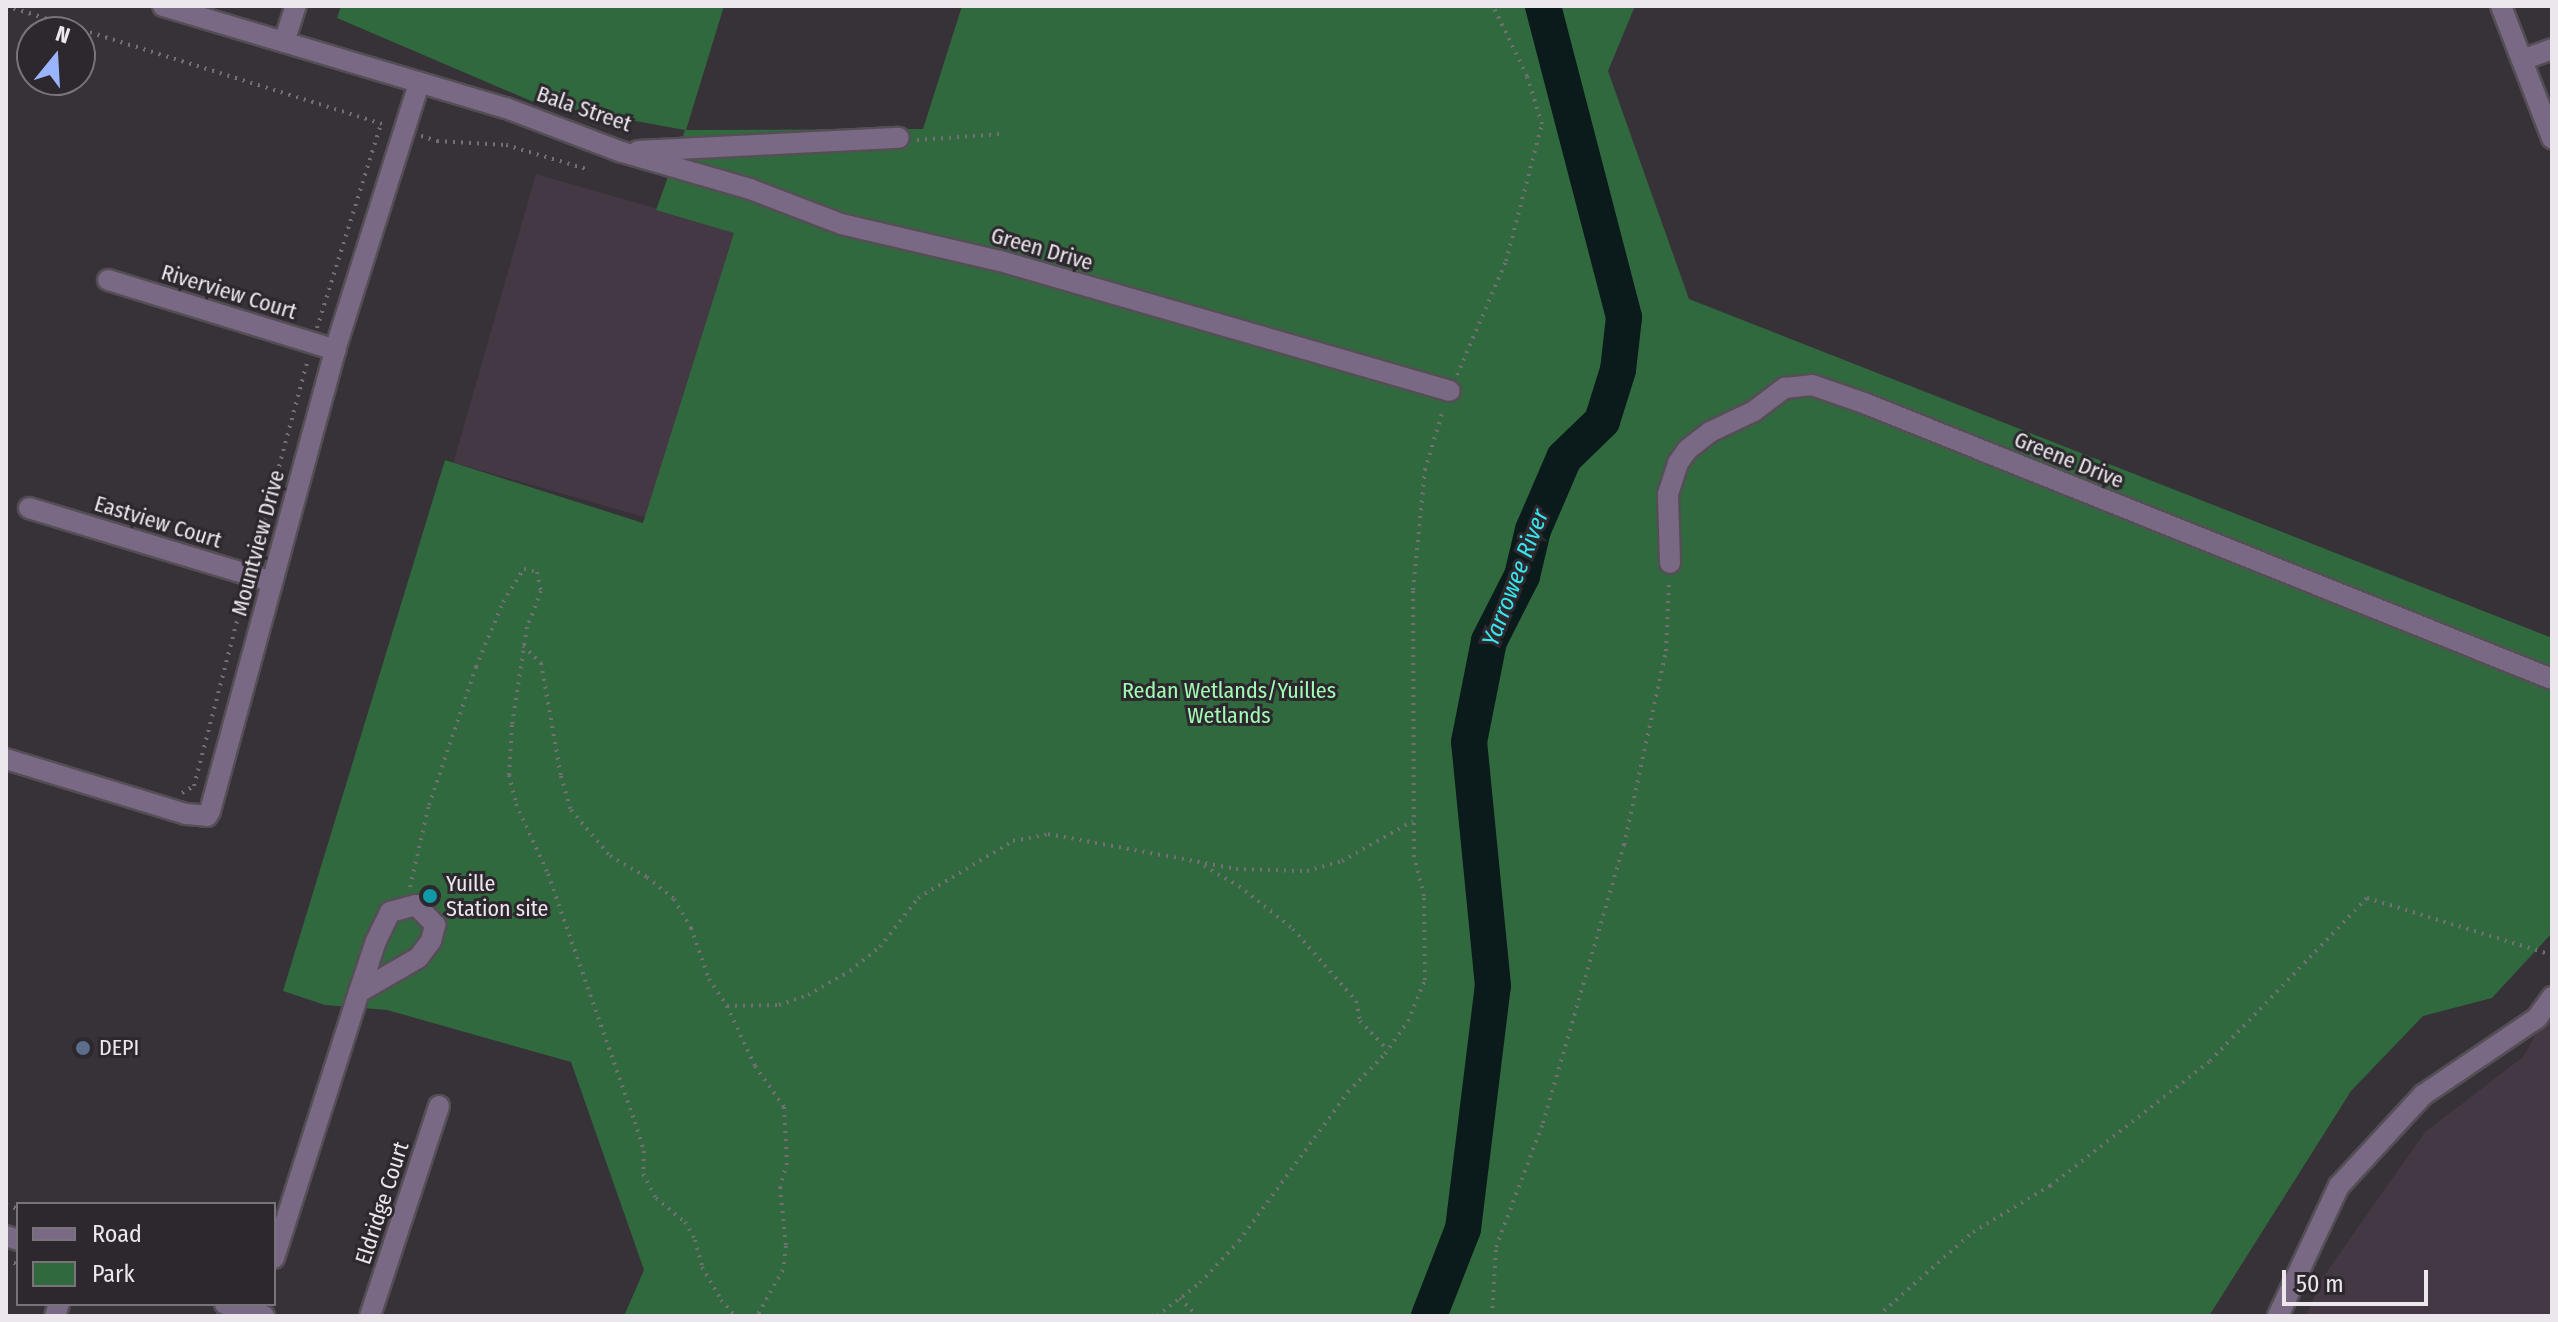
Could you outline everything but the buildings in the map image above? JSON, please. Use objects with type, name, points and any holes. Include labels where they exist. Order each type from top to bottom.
[{"type":"street","name":"Bala Street","points":[[163,6],[547,121],[622,152],[899,138]]},
{"type":"street","points":[[284,42],[296,6]]},
{"type":"street","points":[[2501,6],[2552,138]]},
{"type":"street","points":[[2522,60],[2552,49]]},
{"type":"street","name":"Mountview Drive","points":[[6,759],[168,809],[207,816],[213,805],[335,350],[419,83]]},
{"type":"street","name":"Green Drive","points":[[622,152],[750,189],[841,224],[1000,261],[1450,391]]},
{"type":"street","name":"Riverview Court","points":[[108,280],[335,350]]},
{"type":"street","name":"Greene Drive","points":[[1670,563],[1668,494],[1678,463],[1687,450],[1710,432],[1754,411],[1785,388],[1812,385],[1852,398],[2552,679]]},
{"type":"street","name":"Eastview Court","points":[[29,508],[272,582]]},
{"type":"street","points":[[276,1252],[359,992],[376,941],[390,912],[416,905],[435,925],[431,941],[418,958],[359,992]]},
{"type":"street","points":[[2278,1316],[2339,1186],[2423,1095],[2537,1018],[2552,997]]},
{"type":"street","name":"Eldridge Court","points":[[370,1316],[439,1106]]},
{"type":"street","points":[[235,1306],[260,1311]]},
{"type":"path","points":[[6,6],[437,141],[506,145],[590,170]]},
{"type":"path","points":[[1157,1316],[1200,1283],[1239,1241],[1348,1092],[1388,1050],[1408,1021],[1425,980],[1424,896],[1414,857],[1413,821],[1411,644],[1418,514],[1425,470],[1450,391],[1506,261],[1542,124],[1527,76],[1493,6]]},
{"type":"path","points":[[168,809],[174,791],[182,793],[194,786],[313,343],[381,124]]},
{"type":"path","points":[[899,138],[930,141],[1002,134]]},
{"type":"path","points":[[1492,1316],[1496,1247],[1543,1123],[1624,845],[1666,651],[1670,563]]},
{"type":"path","points":[[404,908],[429,805],[476,667],[503,602],[524,569],[537,572],[541,591],[523,646],[509,775],[516,804],[548,874],[635,1122],[644,1151],[643,1174],[656,1198],[685,1222],[695,1240],[702,1267],[721,1300],[735,1316]]},
{"type":"path","points":[[523,646],[541,663],[561,776],[571,810],[610,856],[647,877],[674,899],[691,928],[709,979],[727,1006],[755,1066],[784,1107],[788,1133],[787,1163],[780,1187],[786,1246],[783,1270],[757,1316]]},
{"type":"path","points":[[727,1006],[779,1005],[808,995],[850,971],[880,947],[918,898],[1013,841],[1048,834],[1091,839],[1134,852],[1198,863],[1268,872],[1307,871],[1342,861],[1413,821]]},
{"type":"path","points":[[1198,863],[1239,886],[1293,929],[1356,1001],[1360,1021],[1388,1050]]},
{"type":"path","points":[[1878,1316],[1973,1232],[2050,1186],[2210,1061],[2367,898],[2552,955]]},
{"type":"path","points":[[1180,1298],[1197,1316]]},
{"type":"shaded area","points":[[536,174],[735,231],[652,519],[453,462]]},
{"type":"shaded area","points":[[2552,1005],[2552,1316],[2306,1316],[2323,1277],[2425,1132],[2523,1057]]},
{"type":"green space","name":"Redan Wetlands/Yuilles Wetlands","points":[[341,6],[724,6],[686,130],[923,129],[962,6],[1635,6],[1608,71],[1689,299],[2552,638],[2552,933],[2492,998],[2423,1016],[2351,1091],[2209,1316],[624,1316],[644,1270],[571,1062],[387,1010],[325,1005],[283,991],[445,460],[643,523],[734,233],[656,210],[685,130],[536,103],[337,18]]},
{"type":"waterway","name":"Yarrowee River","points":[[1429,1316],[1463,1229],[1493,986],[1469,742],[1489,641],[1522,576],[1533,530],[1564,458],[1602,421],[1618,370],[1624,317],[1543,6]]},
{"type":"place","name":"Yuille Station site","points":[[430,896]]},
{"type":"place","name":"DEPI","points":[[83,1048]]}]
